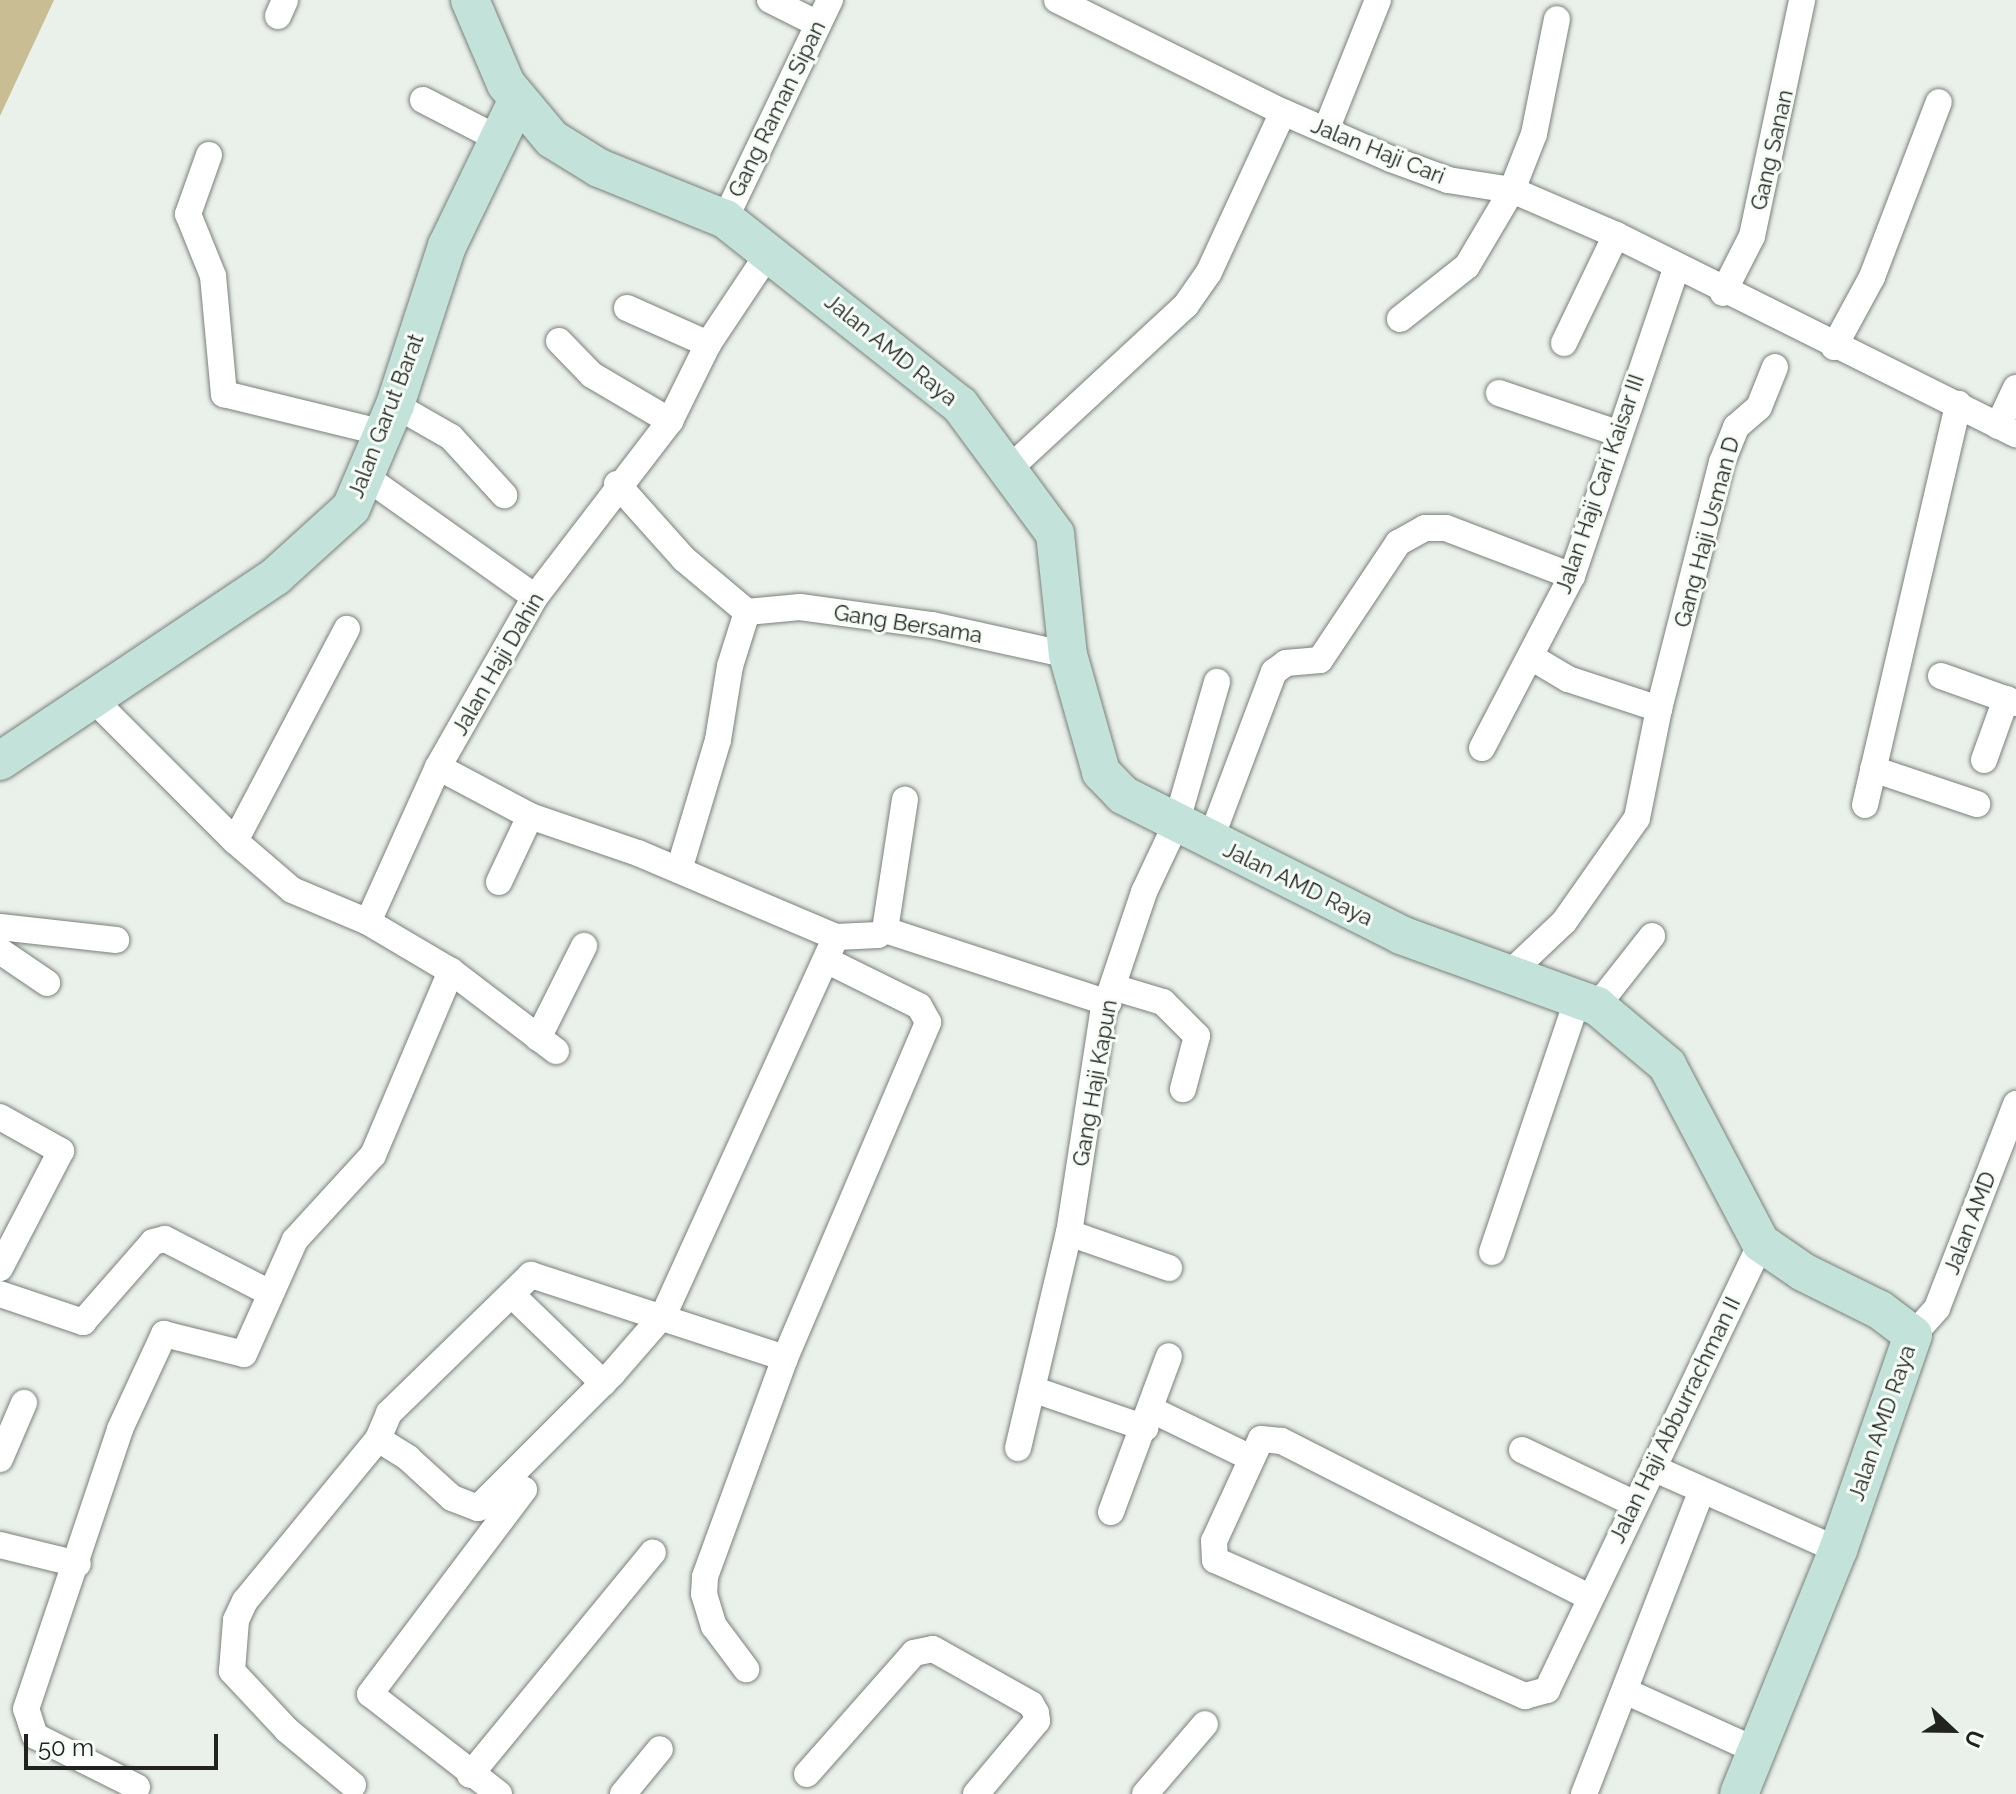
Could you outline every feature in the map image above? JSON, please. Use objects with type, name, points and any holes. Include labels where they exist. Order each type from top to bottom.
[{"type":"street","name":"Jalan AMD Raya","points":[[470,0],[517,101],[552,139],[599,168],[725,219],[770,251],[960,405],[1010,468],[1055,534],[1068,655],[1101,772],[1123,795],[1401,935],[1587,1004],[1667,1065],[1761,1243],[1803,1272],[1880,1310],[1913,1335],[1838,1550],[1739,1794]]},
{"type":"street","points":[[770,0],[818,24]]},
{"type":"street","name":"Gang Raman Sipan","points":[[725,219],[830,0]]},
{"type":"street","name":"Jalan Haji Cari","points":[[1057,0],[1283,112],[1448,180],[1512,190],[1616,235],[1723,293],[2007,430]]},
{"type":"street","points":[[1326,130],[1378,0]]},
{"type":"street","name":"Gang Sanan","points":[[1723,293],[1752,236],[1802,0]]},
{"type":"street","points":[[1400,319],[1467,266],[1512,190],[1534,134],[1557,19]]},
{"type":"street","points":[[423,100],[499,139]]},
{"type":"street","name":"Jalan Garut Barat","points":[[4,750],[92,698],[276,576],[333,529],[366,477],[390,419],[447,246],[517,101]]},
{"type":"street","points":[[1834,347],[1872,277],[1939,102]]},
{"type":"street","points":[[1010,468],[1186,305],[1209,272],[1283,112]]},
{"type":"street","points":[[209,155],[188,214],[213,276],[224,394],[390,419],[451,437],[504,495]]},
{"type":"street","points":[[1564,343],[1616,235]]},
{"type":"street","name":"Jalan Haji Dahin","points":[[368,922],[438,767],[535,597],[617,484],[670,421],[708,344],[770,251]]},
{"type":"street","name":"Jalan Haji Cari Kaisar III","points":[[1482,748],[1572,576],[1617,433],[1676,268]]},
{"type":"street","points":[[627,308],[708,344]]},
{"type":"street","points":[[559,341],[592,375],[670,421]]},
{"type":"street","name":"Gang Haji Usman D","points":[[1510,973],[1564,922],[1637,818],[1659,709],[1728,444],[1736,427],[1759,407],[1775,367]]},
{"type":"street","points":[[2007,430],[2016,388]]},
{"type":"street","points":[[1499,393],[1617,433]]},
{"type":"street","points":[[1865,805],[1958,404]]},
{"type":"street","points":[[366,477],[535,597]]},
{"type":"street","points":[[617,484],[684,559],[747,612],[730,666],[718,740],[679,870]]},
{"type":"street","points":[[1210,841],[1274,672],[1286,663],[1320,660],[1398,543],[1425,528],[1446,528],[1572,576]]},
{"type":"street","name":"Gang Bersama","points":[[747,612],[800,607],[932,625],[1068,655]]},
{"type":"street","points":[[235,841],[347,629]]},
{"type":"street","points":[[1531,657],[1568,679],[1659,709]]},
{"type":"street","points":[[1941,676],[2011,701],[1984,760]]},
{"type":"street","name":"Gang Haji Kapun","points":[[1018,1448],[1069,1233],[1110,995],[1144,892],[1176,824],[1217,682]]},
{"type":"street","points":[[92,698],[235,841],[292,890],[368,922],[451,971],[547,1044],[584,946]]},
{"type":"street","points":[[438,767],[530,816],[679,870],[831,949],[919,1006],[928,1022],[785,1358],[705,1577],[704,1594],[714,1626],[746,1669]]},
{"type":"street","points":[[1873,769],[1977,804]]},
{"type":"street","points":[[378,1439],[408,1458],[452,1498],[478,1508],[603,1383],[664,1314],[831,949],[885,930],[905,800]]},
{"type":"street","points":[[499,882],[530,816]]},
{"type":"street","points":[[0,927],[116,940]]},
{"type":"street","points":[[885,930],[1110,995],[1163,1002],[1197,1036],[1183,1089]]},
{"type":"street","points":[[1492,1252],[1587,1004],[1652,936]]},
{"type":"street","points":[[0,951],[47,983]]},
{"type":"street","points":[[137,1782],[35,1736],[26,1709],[78,1564],[120,1429],[164,1334],[244,1354],[268,1292],[295,1240],[373,1155],[451,971]]},
{"type":"street","name":"Jalan AMD","points":[[1913,1335],[1937,1308],[2016,1104]]},
{"type":"street","points":[[0,1117],[61,1151],[0,1268]]},
{"type":"street","points":[[1069,1233],[1169,1268]]},
{"type":"street","points":[[0,1294],[83,1322],[153,1242],[165,1239],[268,1292]]},
{"type":"street","name":"Jalan Haji Abburrachman II","points":[[1251,1458],[1214,1541],[1215,1560],[1525,1696],[1547,1690],[1761,1243]]},
{"type":"street","points":[[354,1791],[252,1695],[232,1671],[230,1646],[245,1601],[378,1439],[389,1413],[531,1275],[664,1314],[785,1358]]},
{"type":"street","points":[[512,1295],[603,1383]]},
{"type":"street","points":[[1111,1512],[1169,1356]]},
{"type":"street","points":[[1032,1389],[1148,1418],[1251,1458],[1261,1439],[1281,1441],[1589,1597]]},
{"type":"street","points":[[0,1459],[24,1403]]},
{"type":"street","points":[[1522,1450],[1635,1504]]},
{"type":"street","points":[[1653,1468],[1838,1550]]},
{"type":"street","points":[[499,1794],[470,1775],[370,1694],[524,1490]]},
{"type":"street","points":[[1584,1794],[1697,1503]]},
{"type":"street","points":[[0,1545],[78,1564]]},
{"type":"street","points":[[470,1775],[653,1552]]},
{"type":"street","points":[[807,1774],[922,1649],[933,1649],[1031,1704],[1037,1721],[976,1794]]},
{"type":"street","points":[[1625,1691],[1757,1751]]},
{"type":"street","points":[[1145,1794],[1205,1724]]},
{"type":"street","points":[[623,1794],[660,1749]]},
{"type":"shaded area","points":[[0,0],[54,0],[0,116]]}]
